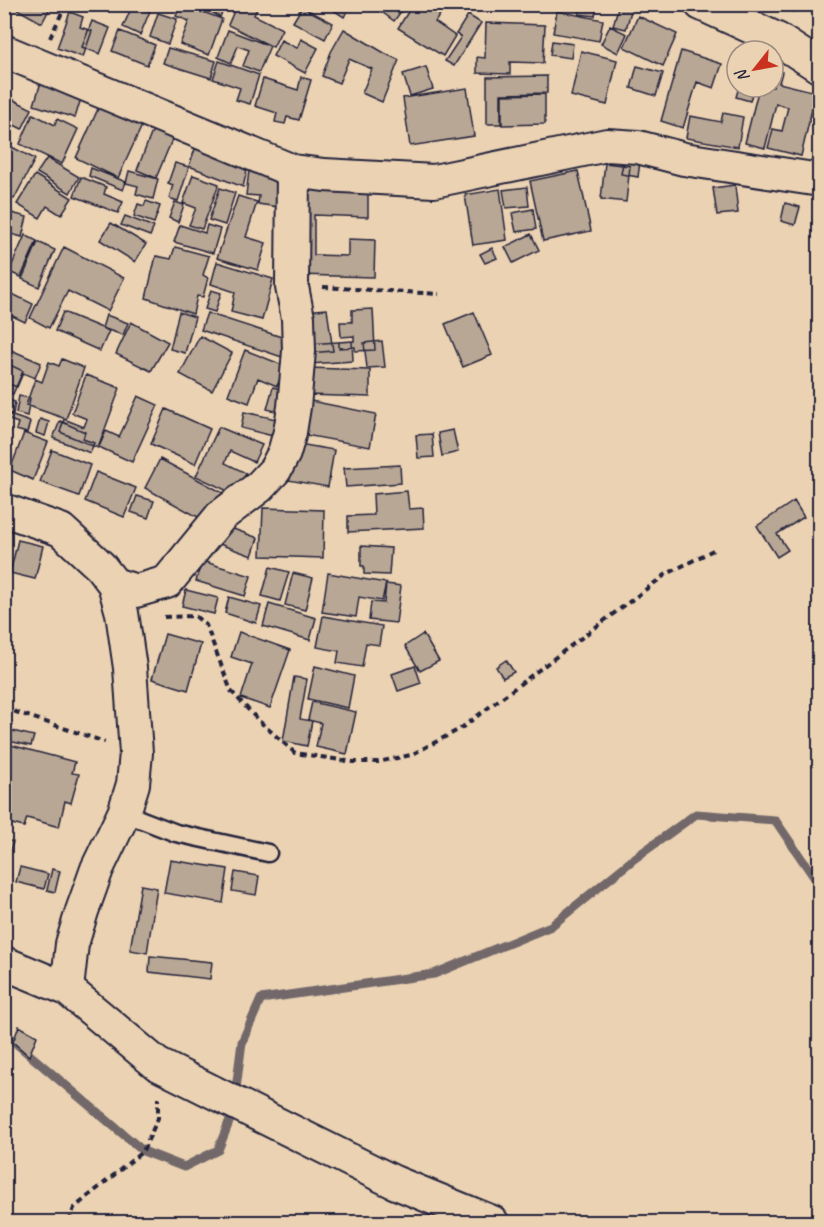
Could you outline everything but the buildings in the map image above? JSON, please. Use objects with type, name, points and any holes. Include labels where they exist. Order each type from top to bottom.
[{"type":"street","points":[[701,4],[777,39],[819,66]]},
{"type":"street","points":[[4,51],[38,63],[293,171],[434,181],[607,145],[638,147],[684,159],[819,180]]},
{"type":"street","points":[[118,598],[167,582],[221,516],[259,487],[275,470],[284,453],[290,432],[298,380],[298,318],[292,287],[293,171]]},
{"type":"street","points":[[4,510],[61,530],[100,566],[118,598],[130,668],[136,753],[133,784],[124,813],[96,869],[82,911],[72,944],[67,989]]},
{"type":"street","points":[[4,963],[67,989],[157,1064],[201,1088],[394,1182],[492,1222]]},
{"type":"lane","points":[[124,813],[176,833],[268,853]]},
{"type":"path","points":[[38,63],[66,4]]},
{"type":"path","points":[[292,287],[345,287],[439,294]]},
{"type":"path","points":[[118,598],[160,617],[195,616],[206,625],[231,691],[294,753],[354,762],[378,762],[411,755],[460,729],[665,575],[717,548]]},
{"type":"path","points":[[4,708],[136,753]]},
{"type":"path","points":[[69,1222],[74,1208],[143,1151],[158,1118],[157,1064]]},
{"type":"waterway","points":[[4,1033],[143,1151],[184,1167],[218,1150],[233,1112],[242,1042],[261,999],[434,974],[551,926],[635,858],[696,814],[775,820],[814,877],[820,879]]}]
